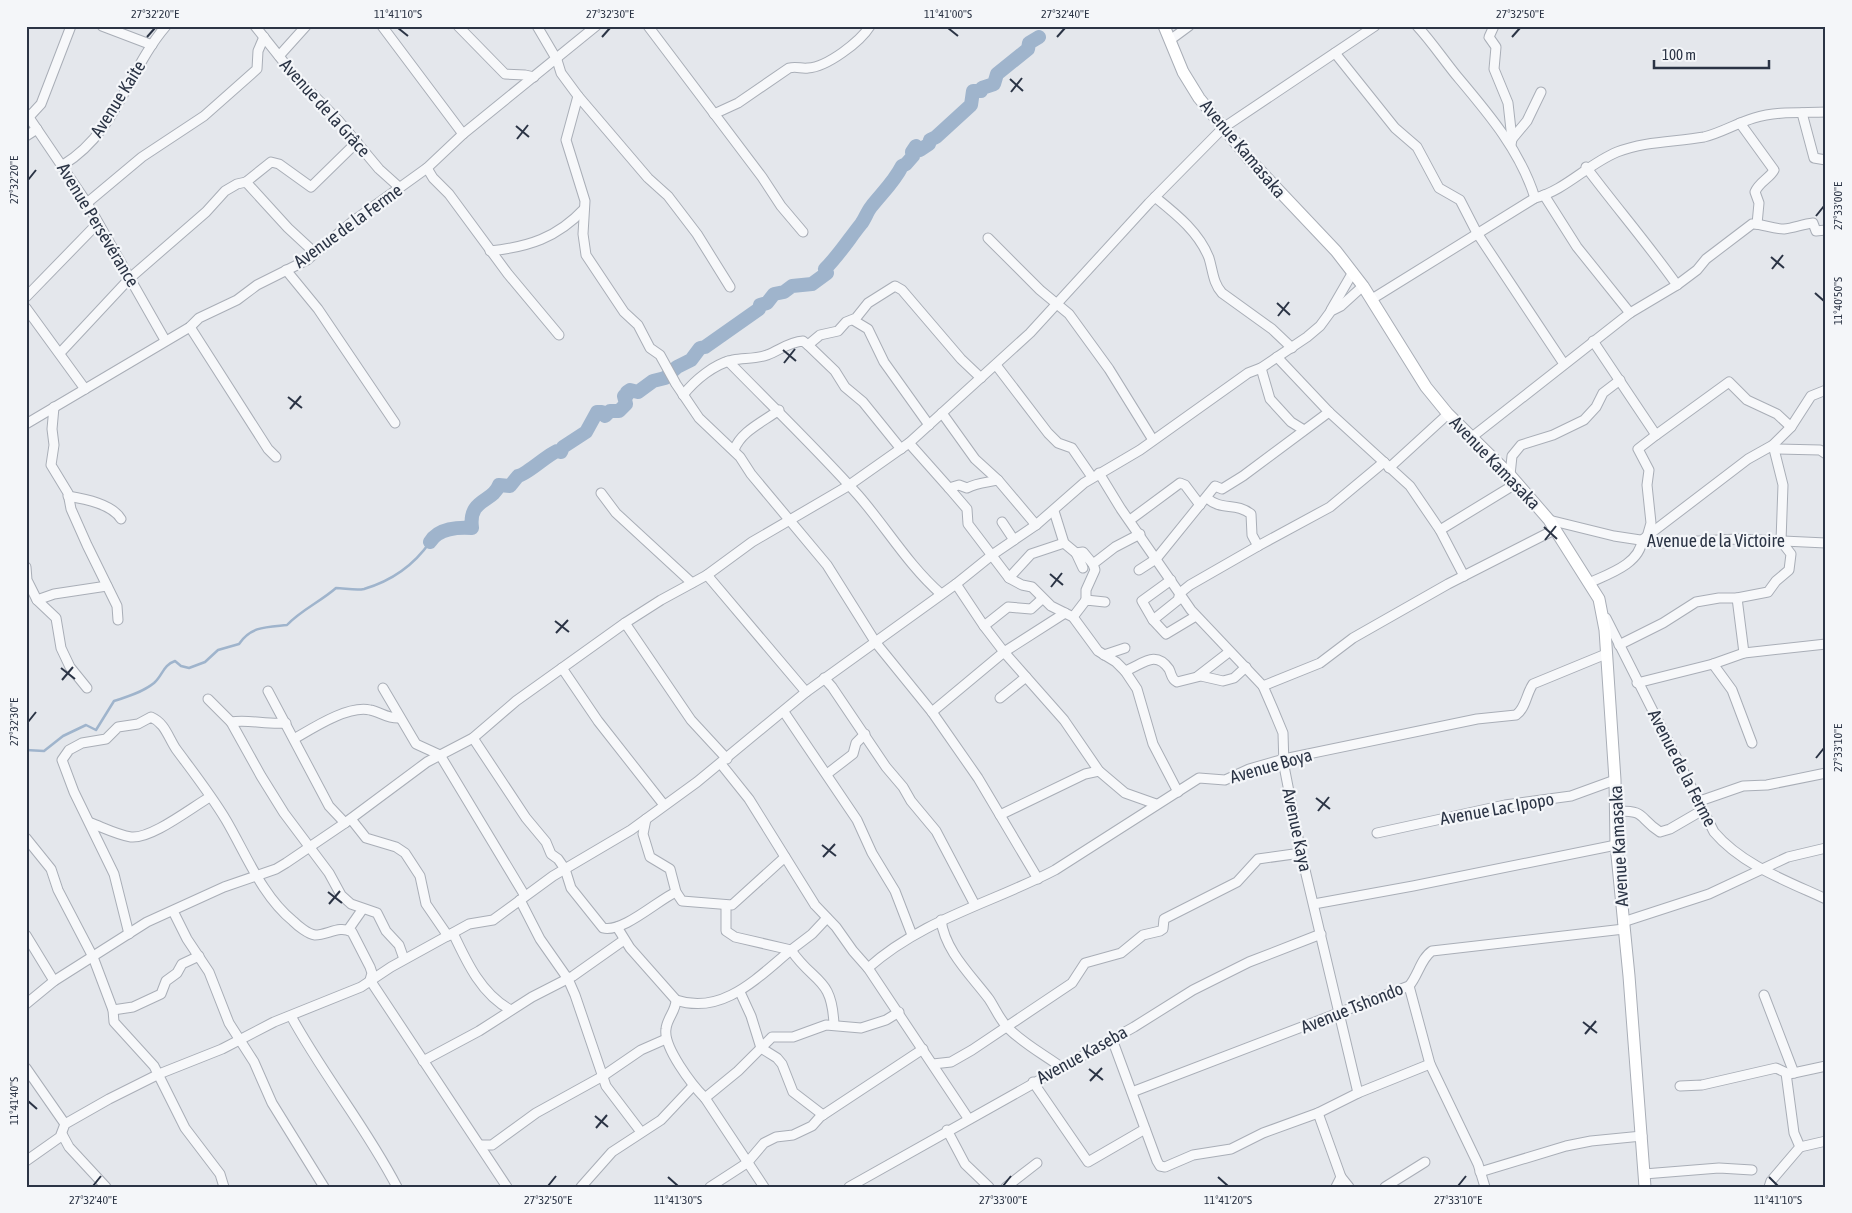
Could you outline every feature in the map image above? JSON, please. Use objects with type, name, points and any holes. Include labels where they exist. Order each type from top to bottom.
[{"type":"street","points":[[28,115],[41,104],[71,26]]},
{"type":"street","points":[[102,26],[152,45]]},
{"type":"street","name":"Avenue Kaite","points":[[63,165],[84,151],[106,122],[152,45],[166,26]]},
{"type":"street","name":"Avenue de la Grâce","points":[[255,26],[279,56],[357,142],[379,170],[399,187]]},
{"type":"street","points":[[279,56],[306,26]]},
{"type":"street","points":[[382,26],[463,134]]},
{"type":"street","points":[[458,26],[506,74],[534,78]]},
{"type":"street","points":[[538,26],[557,60],[561,74],[648,178],[668,196],[697,234],[730,287]]},
{"type":"street","name":"Avenue de la Ferme","points":[[26,424],[165,340],[190,327],[200,318],[237,300],[257,284],[315,253],[352,222],[427,168],[463,134],[557,60],[596,26]]},
{"type":"street","points":[[648,26],[762,177],[781,206],[804,232]]},
{"type":"street","points":[[714,114],[738,103],[789,68],[796,66],[808,68],[823,63],[857,41],[870,26]]},
{"type":"street","name":"Avenue Kamasaka","points":[[1164,26],[1192,87],[1223,128],[1292,207],[1336,251],[1353,272],[1372,299],[1415,370],[1448,414],[1514,479],[1553,524],[1599,599],[1603,613],[1615,780],[1616,845],[1645,1187]]},
{"type":"street","points":[[1170,40],[1189,26]]},
{"type":"street","points":[[26,1004],[54,981],[147,922],[173,912],[224,887],[276,869],[348,821],[427,762],[473,738],[516,701],[625,623],[707,574],[752,542],[848,486],[901,449],[1030,333],[1155,197],[1223,128],[1302,74],[1336,54],[1375,26]]},
{"type":"street","points":[[1417,26],[1511,142],[1525,170],[1534,198]]},
{"type":"street","points":[[1494,26],[1489,37],[1496,47],[1494,69],[1506,95],[1511,142]]},
{"type":"street","points":[[87,203],[142,157],[204,116],[257,69],[258,51],[264,37]]},
{"type":"street","points":[[1336,54],[1395,128],[1417,147],[1439,188],[1460,200],[1477,233],[1564,364]]},
{"type":"street","points":[[1511,142],[1527,121],[1541,92]]},
{"type":"street","points":[[578,96],[566,140],[584,194],[584,246],[586,255],[624,312],[638,324],[648,345],[660,355],[683,395],[703,422],[734,450],[790,521],[828,565],[876,642],[932,712],[978,778],[1038,879]]},
{"type":"street","points":[[1372,299],[1534,198],[1544,195],[1586,168],[1629,148],[1706,136],[1740,123],[1771,115],[1826,112]]},
{"type":"street","points":[[1802,113],[1814,158],[1826,160]]},
{"type":"street","name":"Avenue Persévérance","points":[[28,115],[87,203],[165,340]]},
{"type":"street","points":[[1740,123],[1774,170],[1773,173],[1763,179],[1755,192],[1759,203],[1757,224]]},
{"type":"street","points":[[26,136],[37,129]]},
{"type":"street","points":[[60,353],[130,278],[206,212],[224,191],[237,184],[246,182],[271,162],[279,164],[311,187],[357,142]]},
{"type":"street","points":[[427,168],[490,251],[559,335]]},
{"type":"street","points":[[1586,168],[1623,217],[1644,238],[1677,285]]},
{"type":"street","points":[[246,182],[288,228],[315,253]]},
{"type":"street","points":[[1544,195],[1577,247],[1630,313]]},
{"type":"street","points":[[1155,197],[1200,238],[1209,259],[1217,288],[1222,294],[1266,324],[1292,348]]},
{"type":"street","points":[[490,251],[519,248],[536,243],[568,224],[584,209]]},
{"type":"street","points":[[26,298],[98,223]]},
{"type":"street","points":[[1472,437],[1593,341],[1630,313],[1677,285],[1724,244],[1752,224],[1766,228],[1786,229],[1813,223],[1816,231],[1826,230]]},
{"type":"street","points":[[988,238],[1040,290],[1057,302],[1069,314],[1109,369],[1153,440]]},
{"type":"street","points":[[286,270],[318,309],[396,423]]},
{"type":"street","points":[[26,1161],[62,1134],[65,1124],[159,1074],[240,1040],[256,1030],[361,986],[404,959],[469,924],[493,920],[565,869],[631,830],[724,761],[824,678],[956,584],[992,554],[1036,525],[1095,475],[1128,458],[1248,373],[1261,368],[1314,332],[1331,310],[1353,272]]},
{"type":"street","points":[[1331,310],[1340,306],[1363,286]]},
{"type":"street","points":[[808,345],[820,335],[838,331],[846,322],[853,320],[868,303],[892,287],[899,287],[961,360],[981,378]]},
{"type":"street","points":[[26,308],[85,389]]},
{"type":"street","points":[[853,320],[868,328],[884,362],[929,425]]},
{"type":"street","points":[[190,327],[268,448],[276,457]]},
{"type":"street","points":[[683,395],[704,375],[728,361],[752,360],[780,350],[792,342],[803,341],[836,371],[840,381],[863,402],[901,449]]},
{"type":"street","points":[[1593,341],[1656,434]]},
{"type":"street","points":[[1277,357],[1329,412],[1419,497],[1440,530],[1464,576]]},
{"type":"street","points":[[728,361],[779,410],[848,486],[917,569],[941,594]]},
{"type":"street","name":"Avenue Kaya","points":[[996,365],[1048,433],[1058,443],[1072,448],[1095,475],[1130,520],[1196,616],[1263,686],[1283,733],[1284,759],[1301,853],[1358,1093]]},
{"type":"street","points":[[1261,368],[1270,399],[1290,422],[1304,430]]},
{"type":"street","points":[[1440,530],[1514,479],[1512,456],[1521,445],[1553,435],[1584,420],[1596,407],[1603,393],[1620,380]]},
{"type":"street","points":[[1589,583],[1613,572],[1638,555],[1651,523],[1647,485],[1649,470],[1638,449],[1656,434],[1730,382],[1747,400],[1777,414],[1790,427]]},
{"type":"street","points":[[1645,539],[1744,462],[1774,447],[1811,396],[1826,390]]},
{"type":"street","points":[[54,408],[52,429],[54,445],[50,462],[68,496],[71,509],[117,606],[118,620]]},
{"type":"street","points":[[734,450],[737,441],[743,435],[779,410]]},
{"type":"street","points":[[1140,570],[1156,559],[1215,486],[1222,489],[1243,476],[1304,430],[1319,422],[1329,412]]},
{"type":"street","points":[[942,414],[975,459],[998,480],[1036,525]]},
{"type":"street","points":[[1196,616],[1166,634],[1152,620],[1142,601],[1176,586],[1190,585],[1330,507],[1387,465],[1448,414]]},
{"type":"street","points":[[909,443],[967,509],[968,524],[1009,578],[1022,585],[1032,587],[1042,599],[1058,611],[1069,615],[1098,651],[1116,662],[1125,671],[1137,689],[1153,744],[1178,792]]},
{"type":"street","points":[[1774,447],[1797,451],[1814,449],[1826,454]]},
{"type":"street","points":[[1619,645],[1663,623],[1696,602],[1719,598],[1737,598],[1768,592],[1776,581],[1789,570],[1792,554],[1781,541],[1783,485],[1774,447]]},
{"type":"street","points":[[949,488],[959,485],[966,488],[980,482],[988,483],[998,480]]},
{"type":"street","points":[[1130,520],[1180,483],[1185,485],[1200,505]]},
{"type":"street","points":[[601,493],[616,513],[692,583]]},
{"type":"street","points":[[68,496],[84,498],[114,510],[121,519]]},
{"type":"street","points":[[1207,498],[1216,505],[1244,508],[1251,514],[1252,535],[1258,546]]},
{"type":"street","points":[[1054,511],[1064,543],[1076,553],[1083,568]]},
{"type":"street","points":[[1002,522],[1014,540]]},
{"type":"street","points":[[1263,686],[1320,663],[1353,638],[1553,524]]},
{"type":"street","name":"Avenue de la Victoire","points":[[1553,524],[1614,536],[1678,544],[1723,540],[1826,543]]},
{"type":"street","points":[[1093,564],[1115,547],[1140,534]]},
{"type":"street","points":[[1009,578],[1031,554],[1064,543]]},
{"type":"street","points":[[1076,553],[1083,552],[1093,564],[1095,570],[1086,590],[1086,600]]},
{"type":"street","points":[[26,567],[27,580],[37,600],[54,614],[63,654],[70,668],[87,688]]},
{"type":"street","points":[[707,574],[806,692]]},
{"type":"street","points":[[956,584],[1004,652],[1069,726],[1100,771],[1125,793],[1156,804]]},
{"type":"street","points":[[37,600],[54,594],[107,586]]},
{"type":"street","points":[[1152,620],[1178,600],[1176,586]]},
{"type":"street","points":[[1737,598],[1744,653]]},
{"type":"street","points":[[984,626],[1008,608],[1031,609],[1042,599]]},
{"type":"street","points":[[932,712],[1004,652],[1069,615],[1086,600],[1105,602]]},
{"type":"street","name":"Avenue de la Ferme","points":[[1603,613],[1637,683],[1661,724],[1699,806],[1720,840],[1762,870],[1826,899]]},
{"type":"street","points":[[625,623],[691,720],[724,761],[815,905],[868,968],[968,1118]]},
{"type":"street","points":[[1637,683],[1713,664],[1744,653],[1826,644]]},
{"type":"street","points":[[1104,655],[1125,648]]},
{"type":"street","points":[[1125,671],[1149,658],[1156,658],[1168,668],[1173,680],[1177,682],[1198,676],[1229,652]]},
{"type":"street","name":"Avenue Boya","points":[[868,968],[912,935],[941,920],[1055,870],[1156,804],[1200,778],[1225,780],[1249,769],[1284,759],[1477,719],[1516,715],[1521,711],[1528,690],[1534,684],[1606,654]]},
{"type":"street","points":[[1713,664],[1727,681],[1752,742]]},
{"type":"street","points":[[1198,676],[1223,681],[1234,678],[1246,667]]},
{"type":"street","points":[[562,668],[598,721],[664,805]]},
{"type":"street","points":[[1000,698],[1026,677]]},
{"type":"street","points":[[824,678],[886,767],[903,787],[911,802],[936,831],[975,905]]},
{"type":"street","points":[[384,688],[416,744],[440,755],[523,898],[540,939],[568,979],[610,1092],[641,1132]]},
{"type":"street","points":[[268,691],[329,806],[366,838],[396,847],[405,853],[420,876],[426,904],[451,935],[488,994],[498,1003],[511,1010]]},
{"type":"street","points":[[208,699],[231,722],[261,776],[308,847],[329,873],[345,900],[362,910],[376,913],[386,931],[399,945],[404,959]]},
{"type":"street","points":[[294,739],[332,718],[351,712],[371,710],[386,718],[400,718]]},
{"type":"street","points":[[784,712],[857,820],[872,853],[895,891],[912,935]]},
{"type":"street","points":[[129,934],[114,874],[91,823],[74,792],[62,760],[70,750],[82,743],[106,739],[118,727],[138,724],[151,717],[159,720],[168,733],[257,874],[285,914],[309,933],[316,935],[348,930],[362,910]]},
{"type":"street","points":[[231,722],[242,720],[270,725],[286,724]]},
{"type":"street","points":[[827,774],[853,754],[856,743],[864,734]]},
{"type":"street","points":[[473,738],[526,818],[546,842],[551,854],[558,859],[565,869],[571,888],[599,924],[608,929],[617,927],[658,905],[676,892]]},
{"type":"street","points":[[1000,815],[1085,774],[1100,771]]},
{"type":"street","points":[[1616,811],[1633,810],[1660,832],[1670,829],[1699,806],[1743,786],[1767,785],[1826,773]]},
{"type":"street","name":"Avenue Lac Ipopo","points":[[1377,833],[1505,805],[1571,796],[1615,780]]},
{"type":"street","points":[[91,823],[120,834],[132,837],[139,836],[155,831],[210,797]]},
{"type":"street","points":[[646,819],[643,834],[650,857],[670,869],[676,892],[682,901],[726,906],[734,904],[785,857]]},
{"type":"street","points":[[631,830],[643,834]]},
{"type":"street","points":[[26,838],[51,869],[58,890],[93,957],[112,1010],[114,1022],[148,1057],[159,1074],[185,1128],[220,1174],[224,1187]]},
{"type":"street","points":[[1314,904],[1616,845]]},
{"type":"street","points":[[1624,926],[1709,894],[1788,858],[1826,848]]},
{"type":"street","points":[[933,1064],[951,1062],[960,1058],[1072,983],[1085,963],[1121,952],[1143,935],[1160,931],[1164,918],[1237,882],[1258,859],[1301,853]]},
{"type":"street","points":[[726,906],[726,931],[735,937],[791,950],[826,986],[833,1004],[834,1025]]},
{"type":"street","points":[[173,912],[214,982],[229,1023],[254,1062],[272,1103],[324,1187]]},
{"type":"street","points":[[617,927],[624,940],[676,1000],[683,1002],[706,1002],[724,999],[740,992],[812,934],[827,918]]},
{"type":"street","points":[[941,920],[944,935],[949,944],[969,976],[988,998],[1007,1027],[1026,1044],[1061,1067]]},
{"type":"street","name":"Avenue Tshondo","points":[[1132,1092],[1409,986],[1418,975],[1427,955],[1432,951],[1624,926]]},
{"type":"street","points":[[348,930],[355,937],[367,961],[372,973],[370,980],[507,1187]]},
{"type":"street","name":"Avenue Kaseba","points":[[850,1186],[1220,976],[1321,934]]},
{"type":"street","points":[[26,935],[54,981]]},
{"type":"street","points":[[423,1061],[568,979],[624,940]]},
{"type":"street","points":[[112,1010],[133,1007],[162,994],[166,981],[177,973],[182,964],[199,956]]},
{"type":"street","points":[[1409,986],[1430,1064],[1480,1172],[1485,1187]]},
{"type":"street","points":[[740,992],[751,1016],[761,1048],[777,1058],[782,1064],[793,1092],[824,1115]]},
{"type":"street","points":[[1764,995],[1790,1073],[1794,1133],[1800,1147]]},
{"type":"street","points":[[676,1000],[667,1025],[666,1039],[693,1086],[705,1098],[746,1163],[764,1187]]},
{"type":"street","points":[[705,1098],[732,1077],[772,1037],[793,1037],[826,1025],[861,1028],[886,1020],[899,1012]]},
{"type":"street","points":[[291,1016],[321,1068],[355,1114],[397,1187]]},
{"type":"street","points":[[480,1145],[492,1145],[536,1113],[603,1076],[641,1050],[666,1039]]},
{"type":"street","points":[[1112,1039],[1157,1161],[1160,1166],[1165,1167],[1184,1158],[1231,1149],[1263,1133],[1318,1113],[1358,1093],[1430,1064]]},
{"type":"street","points":[[710,1187],[746,1163],[764,1143],[776,1137],[793,1135],[812,1126],[824,1115],[923,1050]]},
{"type":"street","points":[[1680,1086],[1702,1085],[1776,1068],[1790,1073],[1826,1066]]},
{"type":"street","points":[[26,1068],[65,1124]]},
{"type":"street","points":[[1033,1082],[1088,1162],[1145,1128]]},
{"type":"street","points":[[581,1187],[612,1152],[667,1114],[693,1086]]},
{"type":"street","points":[[1318,1113],[1341,1177],[1348,1187]]},
{"type":"street","points":[[947,1130],[965,1164],[989,1187]]},
{"type":"street","points":[[62,1134],[69,1147],[106,1187]]},
{"type":"street","points":[[1480,1172],[1566,1146],[1642,1136]]},
{"type":"street","points":[[1769,1187],[1770,1181],[1800,1147],[1826,1141]]},
{"type":"street","points":[[1385,1187],[1425,1162]]},
{"type":"street","points":[[1006,1187],[1036,1163]]},
{"type":"street","points":[[1644,1174],[1719,1168],[1752,1170]]},
{"type":"street","points":[[1336,1187],[1341,1177]]},
{"type":"waterway","points":[[430,542],[443,531],[455,528],[472,528],[472,518],[477,506],[492,495],[499,485],[510,486],[518,476],[553,453],[561,452],[563,447],[586,432],[597,412],[602,412],[605,416],[610,411],[619,411],[626,404],[624,396],[627,395],[627,392],[630,390],[638,392],[653,381],[665,378],[677,367],[691,360],[700,348],[705,347],[759,309],[760,305],[767,303],[774,294],[784,292],[792,286],[812,284],[827,273],[825,269],[861,224],[902,166],[913,156],[912,152],[916,146],[920,150],[929,144],[930,140],[936,137],[971,105],[973,91],[981,91],[982,88],[994,84],[997,74],[1028,49],[1029,43],[1039,37]]},
{"type":"waterway","points":[[26,750],[44,751],[63,736],[86,725],[96,730],[114,701],[135,694],[150,686],[171,663],[175,661],[181,666],[189,668],[205,662],[218,650],[239,644],[254,631],[266,627],[287,625],[336,588],[361,590],[383,582],[409,565],[430,542]]}]
